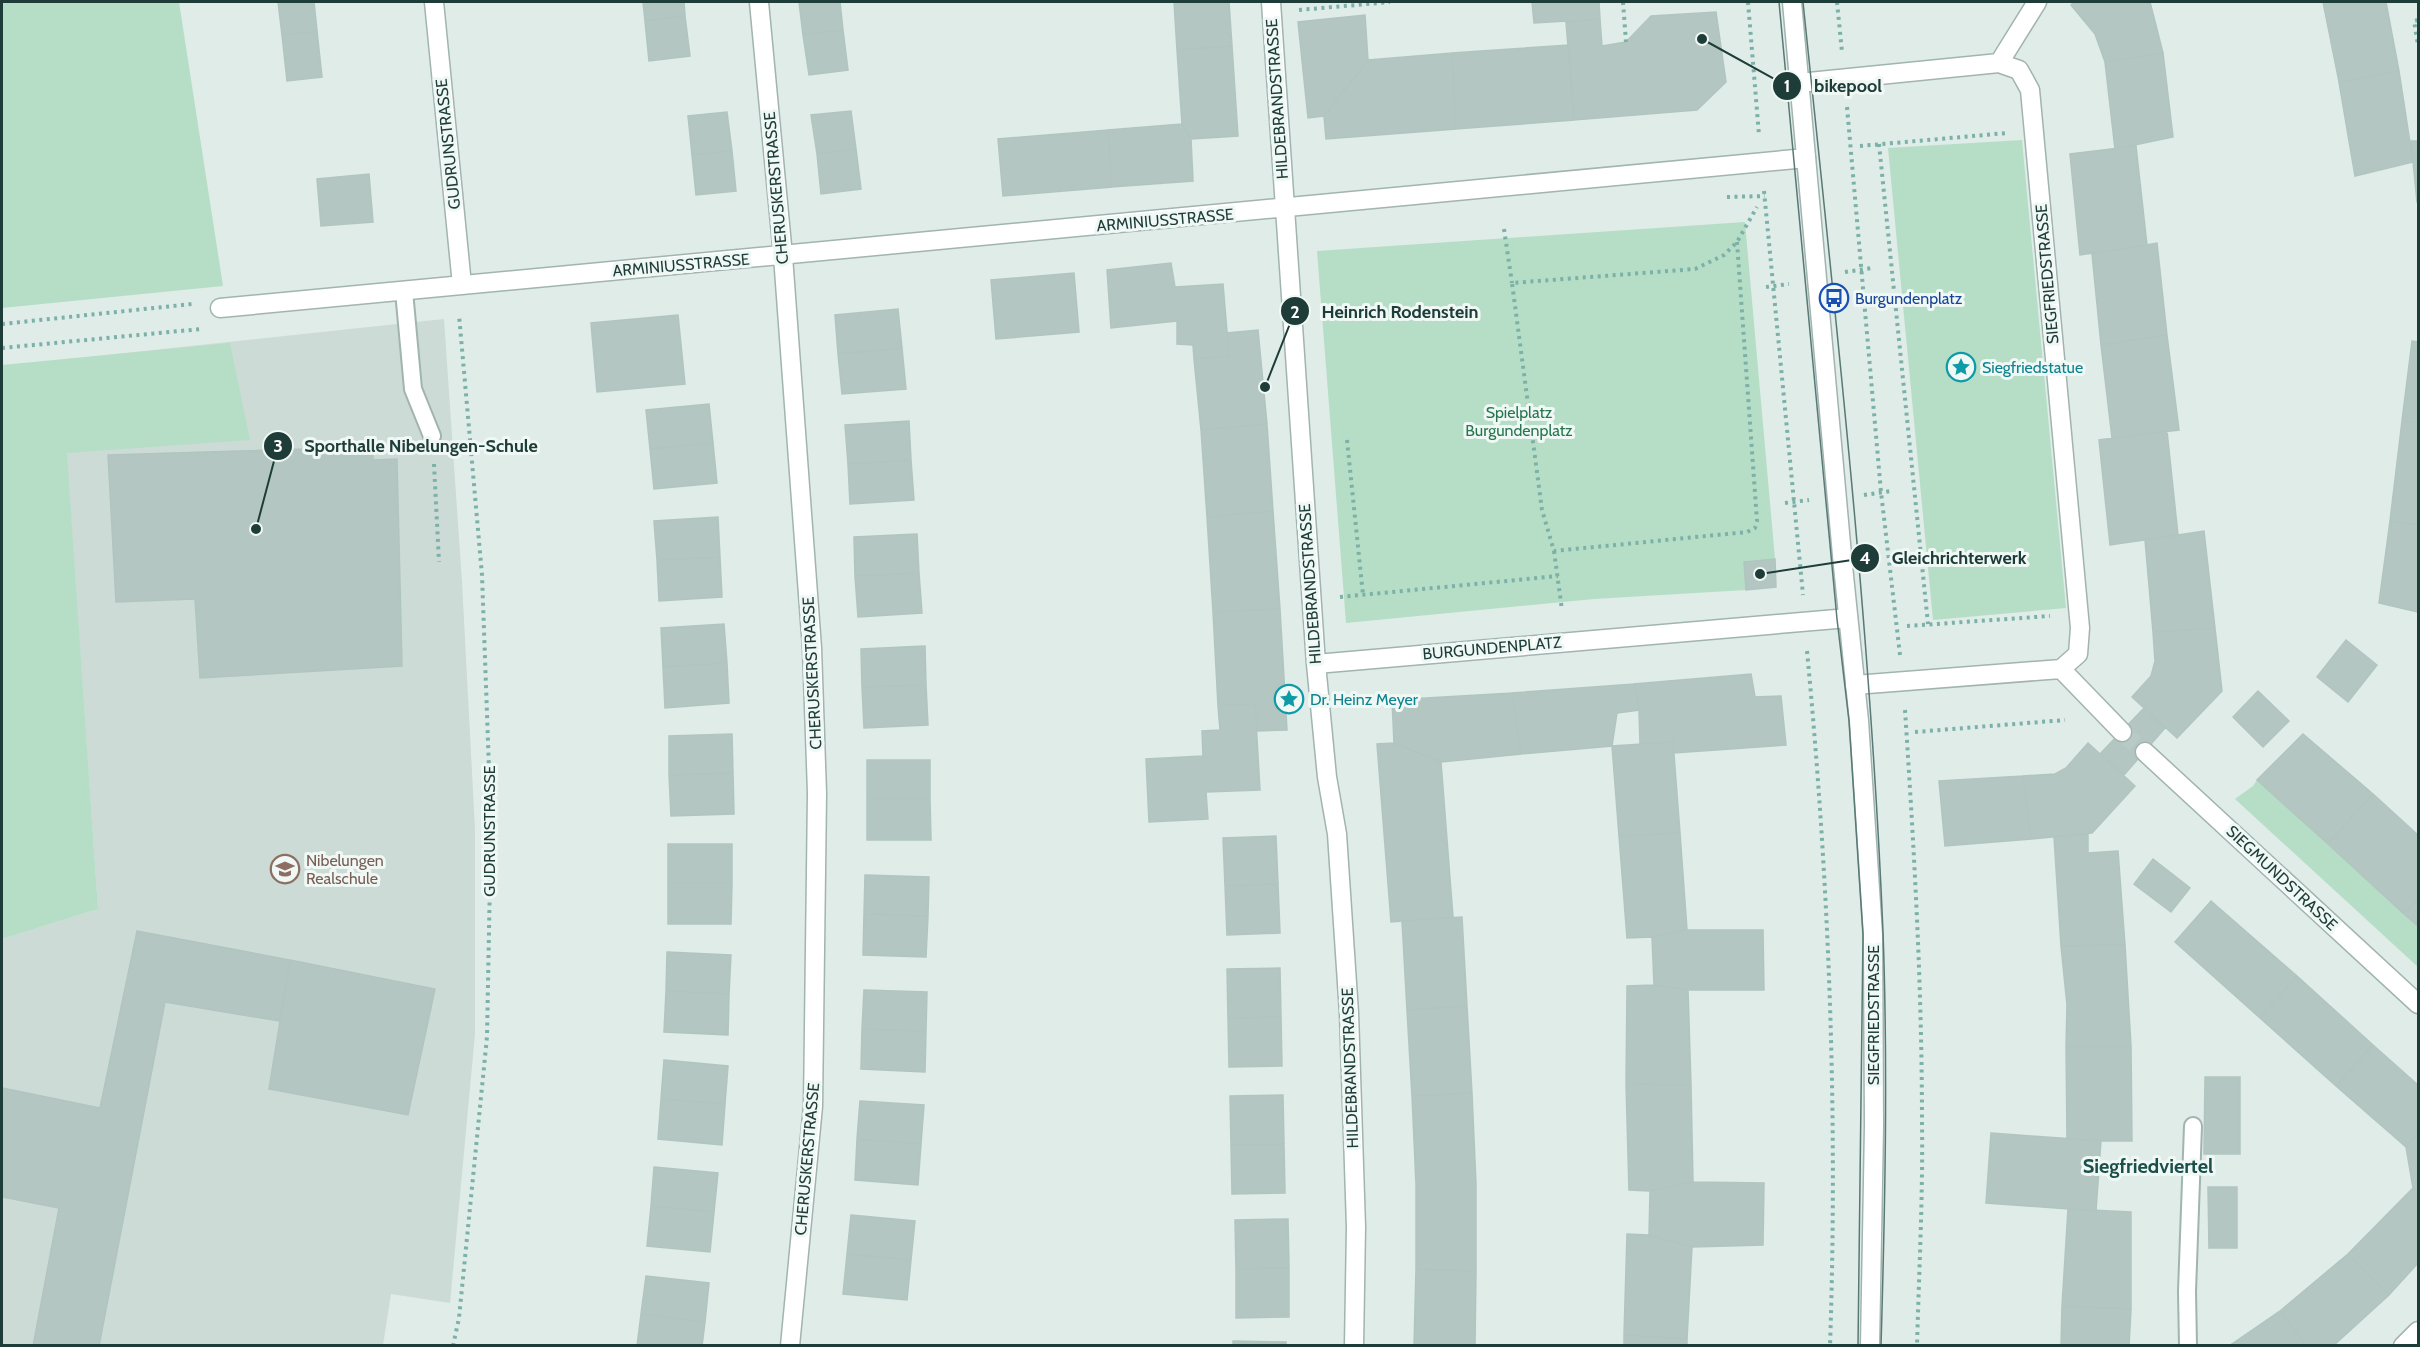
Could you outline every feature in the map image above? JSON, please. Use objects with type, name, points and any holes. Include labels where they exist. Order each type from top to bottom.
[{"type":"street","name":"GUDRUNSTRASSE","points":[[434,2],[462,285]]},
{"type":"street","name":"CHERUSKERSTRASSE","points":[[759,2],[783,256],[812,648],[817,793],[813,1106],[790,1346]]},
{"type":"street","name":"HILDEBRANDSTRASSE","points":[[1271,2],[1316,663],[1327,777],[1337,834],[1349,1013],[1356,1227],[1354,1346]]},
{"type":"street","name":"SIEGFRIEDSTRASSE","points":[[1792,2],[1855,685],[1873,935],[1874,1126],[1870,1346]]},
{"type":"street","points":[[1799,83],[1999,63],[2037,2]]},
{"type":"street","name":"SIEGFRIEDSTRASSE","points":[[1999,63],[2019,70],[2030,90],[2080,628],[2078,654],[2061,669]]},
{"type":"street","points":[[1285,209],[1806,158]]},
{"type":"street","name":"ARMINIUSSTRASSE","points":[[220,308],[1285,209]]},
{"type":"street","name":"BURGUNDENPLATZ","points":[[1316,663],[1848,618]]},
{"type":"street","points":[[1855,685],[2061,669],[2122,732]]},
{"type":"street","name":"SIEGMUNDSTRASSE","points":[[2145,752],[2418,1004]]},
{"type":"street","points":[[2403,1346],[2418,1331]]},
{"type":"lane","points":[[404,291],[412,389],[432,436]]},
{"type":"lane","points":[[2188,1346],[2187,1291],[2193,1126]]},
{"type":"path","points":[[1294,11],[1390,2]]},
{"type":"path","points":[[1623,2],[1626,42]]},
{"type":"path","points":[[1748,2],[1757,117]]},
{"type":"path","points":[[1837,2],[1863,270],[1881,492],[1902,680],[1916,868],[1922,1125],[1917,1346]]},
{"type":"path","points":[[2418,20],[2414,21],[2418,45]]},
{"type":"path","points":[[1860,146],[2008,132]]},
{"type":"path","points":[[1879,144],[1928,624]]},
{"type":"path","points":[[1766,206],[1803,592]]},
{"type":"path","points":[[1512,283],[1695,269],[1724,255],[1737,242],[1758,207]]},
{"type":"path","points":[[1504,229],[1542,510],[1554,551],[1562,610]]},
{"type":"path","points":[[1554,551],[1748,532],[1755,528],[1757,521],[1737,242]]},
{"type":"path","points":[[1842,273],[1872,268]]},
{"type":"path","points":[[1766,287],[1796,284]]},
{"type":"path","points":[[2,324],[213,302],[220,308]]},
{"type":"path","name":"GUDRUNSTRASSE","points":[[453,1346],[459,1317],[487,1037],[491,825],[482,575],[459,330],[460,317]]},
{"type":"path","points":[[432,436],[439,562]]},
{"type":"path","points":[[1347,440],[1363,595]]},
{"type":"path","points":[[1863,495],[1891,491]]},
{"type":"path","points":[[1785,503],[1794,502]]},
{"type":"path","points":[[1336,597],[1558,576]]},
{"type":"path","points":[[1907,626],[2060,615]]},
{"type":"path","points":[[1809,665],[1827,906],[1831,1008],[1833,1262],[1830,1346]]},
{"type":"path","points":[[1915,732],[2065,720]]},
{"type":"shaded area","name":"Nibelungen Realschule","points":[[444,319],[462,582],[475,829],[475,1034],[450,1303],[391,1294],[383,1345],[2,1346],[2,939],[98,909],[60,360]]},
{"type":"green space","points":[[2,2],[179,2],[223,286],[2,308]]},
{"type":"green space","points":[[2022,140],[2066,608],[1933,620],[1888,148]]},
{"type":"green space","name":"Spielplatz Burgundenplatz","points":[[1745,222],[1775,559],[1746,590],[1594,599],[1346,623],[1317,251]]},
{"type":"green space","points":[[230,343],[250,440],[67,453],[98,909],[2,939],[2,365]]},
{"type":"green space","points":[[2257,780],[2418,926],[2418,967],[2235,799],[2253,786]]},
{"type":"building","points":[[278,2],[314,2],[317,31],[282,35]]},
{"type":"building","points":[[643,2],[684,2],[685,16],[645,21]]},
{"type":"building","points":[[799,2],[840,2],[843,30],[803,35]]},
{"type":"building","points":[[1174,2],[1229,2],[1232,46],[1177,50]]},
{"type":"building","points":[[1532,2],[1599,2],[1600,19],[1534,23]]},
{"type":"building","points":[[2074,2],[2150,2],[2163,53],[2105,62],[2095,34],[2071,5]]},
{"type":"building","points":[[2323,2],[2386,2],[2399,71],[2339,82]]},
{"type":"building","points":[[1716,12],[1726,82],[1697,110],[1574,120],[1566,22],[1600,19],[1602,46],[1626,42],[1651,16]]},
{"type":"building","points":[[1365,15],[1368,60],[1324,116],[1308,118],[1298,22]]},
{"type":"building","points":[[685,16],[690,56],[649,61],[645,21]]},
{"type":"building","points":[[843,30],[848,70],[809,75],[803,35]]},
{"type":"building","points":[[317,31],[322,77],[287,81],[282,35]]},
{"type":"building","points":[[1569,45],[1574,120],[1456,129],[1452,53]]},
{"type":"building","points":[[1232,46],[1238,136],[1191,139],[1182,124],[1177,50]]},
{"type":"building","points":[[1452,53],[1456,129],[1326,139],[1324,116],[1368,60]]},
{"type":"building","points":[[2163,53],[2173,137],[2115,149],[2105,62]]},
{"type":"building","points":[[2399,71],[2413,162],[2355,176],[2339,82]]},
{"type":"building","points":[[851,111],[856,149],[817,154],[811,115]]},
{"type":"building","points":[[727,112],[732,151],[692,155],[688,116]]},
{"type":"building","points":[[1182,124],[1191,139],[1193,181],[1112,187],[1108,130]]},
{"type":"building","points":[[1108,130],[1112,187],[1003,196],[998,139]]},
{"type":"building","points":[[2411,141],[2418,141],[2418,202],[2417,202]]},
{"type":"building","points":[[2136,146],[2147,245],[2080,255],[2070,154]]},
{"type":"building","points":[[856,149],[861,189],[821,194],[817,154]]},
{"type":"building","points":[[732,151],[736,191],[696,195],[692,155]]},
{"type":"building","points":[[369,174],[373,222],[321,226],[317,179]]},
{"type":"building","points":[[2157,243],[2167,335],[2101,345],[2092,254]]},
{"type":"building","points":[[1171,263],[1175,287],[1223,284],[1229,356],[1194,359],[1193,345],[1177,344],[1177,321],[1111,328],[1107,270]]},
{"type":"building","points":[[1074,273],[1079,332],[996,339],[991,280]]},
{"type":"building","points":[[898,309],[902,348],[838,354],[835,315]]},
{"type":"building","points":[[678,315],[685,384],[597,392],[591,323]]},
{"type":"building","points":[[1258,330],[1267,424],[1201,430],[1194,359],[1229,356],[1227,333]]},
{"type":"building","points":[[2167,335],[2179,430],[2112,438],[2101,345]]},
{"type":"building","points":[[2412,341],[2418,342],[2418,423],[2402,421]]},
{"type":"building","points":[[902,348],[906,389],[842,394],[838,354]]},
{"type":"building","points":[[709,404],[713,443],[650,449],[646,410]]},
{"type":"building","points":[[909,421],[911,460],[848,464],[845,425]]},
{"type":"building","points":[[2402,421],[2418,423],[2418,525],[2390,521]]},
{"type":"building","points":[[1267,424],[1273,511],[1207,517],[1201,430]]},
{"type":"building","points":[[2167,431],[2178,535],[2110,545],[2099,440]]},
{"type":"building","points":[[713,443],[717,483],[654,489],[650,449]]},
{"type":"building","points":[[373,447],[373,460],[397,459],[402,666],[200,678],[195,599],[116,602],[108,455]]},
{"type":"building","points":[[911,460],[914,500],[850,504],[848,464]]},
{"type":"building","points":[[1273,511],[1280,609],[1213,612],[1207,517]]},
{"type":"building","points":[[718,517],[720,557],[657,560],[654,521]]},
{"type":"building","points":[[2390,521],[2418,525],[2418,612],[2379,603]]},
{"type":"building","points":[[2204,531],[2215,628],[2153,632],[2145,540]]},
{"type":"building","points":[[917,534],[919,573],[855,576],[854,537]]},
{"type":"building","points":[[720,557],[722,597],[659,601],[657,560]]},
{"type":"building","points":[[1775,559],[1776,587],[1746,590],[1744,562]]},
{"type":"building","points":[[919,573],[922,613],[858,617],[855,576]]},
{"type":"building","points":[[1280,609],[1287,730],[1257,731],[1255,704],[1218,706],[1213,612]]},
{"type":"building","points":[[724,624],[727,663],[663,667],[661,628]]},
{"type":"building","points":[[2215,628],[2222,691],[2177,738],[2132,697],[2151,676],[2155,661],[2153,632]]},
{"type":"building","points":[[2346,640],[2377,665],[2348,702],[2317,677]]},
{"type":"building","points":[[925,646],[926,685],[862,687],[861,649]]},
{"type":"building","points":[[727,663],[729,703],[665,708],[663,667]]},
{"type":"building","points":[[1751,674],[1755,697],[1781,696],[1786,745],[1674,753],[1673,742],[1640,744],[1639,710],[1634,684]]},
{"type":"building","points":[[1634,684],[1639,710],[1617,713],[1612,746],[1521,754],[1512,693]]},
{"type":"building","points":[[926,685],[928,725],[864,728],[862,687]]},
{"type":"building","points":[[2258,691],[2289,721],[2263,747],[2233,717]]},
{"type":"building","points":[[1512,693],[1521,754],[1441,762],[1394,743],[1392,700]]},
{"type":"building","points":[[1255,704],[1260,790],[1206,792],[1208,819],[1149,822],[1146,759],[1203,756],[1202,731],[1220,730],[1218,706]]},
{"type":"building","points":[[2144,708],[2165,728],[2124,775],[2100,754]]},
{"type":"building","points":[[732,734],[733,773],[669,775],[669,736]]},
{"type":"building","points":[[2303,734],[2373,794],[2328,844],[2257,780]]},
{"type":"building","points":[[1673,742],[1680,833],[1619,836],[1612,746]]},
{"type":"building","points":[[1394,743],[1441,762],[1453,917],[1391,922],[1377,744]]},
{"type":"building","points":[[2088,743],[2135,786],[2092,833],[2031,839],[2023,776],[2055,774],[2066,768]]},
{"type":"building","points":[[867,760],[930,760],[930,799],[867,799]]},
{"type":"building","points":[[733,773],[734,814],[671,816],[669,775]]},
{"type":"building","points":[[2023,776],[2031,839],[1945,846],[1939,781]]},
{"type":"building","points":[[2373,794],[2418,835],[2418,899],[2404,914],[2328,844]]},
{"type":"building","points":[[867,799],[930,799],[931,840],[867,840]]},
{"type":"building","points":[[1680,833],[1687,930],[1652,937],[1627,938],[1619,836]]},
{"type":"building","points":[[2088,834],[2088,853],[2118,851],[2125,945],[2061,946],[2054,837]]},
{"type":"building","points":[[1276,836],[1278,884],[1225,886],[1223,838]]},
{"type":"building","points":[[668,844],[732,844],[732,883],[668,883]]},
{"type":"building","points":[[2153,859],[2190,888],[2171,912],[2134,884]]},
{"type":"building","points":[[865,875],[929,877],[928,916],[864,914]]},
{"type":"building","points":[[668,883],[732,883],[731,924],[668,924]]},
{"type":"building","points":[[1278,884],[1280,933],[1227,935],[1225,886]]},
{"type":"building","points":[[2418,899],[2418,926],[2404,914]]},
{"type":"building","points":[[2211,901],[2297,976],[2260,1018],[2175,942]]},
{"type":"building","points":[[864,914],[928,916],[926,957],[863,955]]},
{"type":"building","points":[[1462,917],[1467,1006],[1407,1010],[1402,921]]},
{"type":"building","points":[[1687,930],[1763,930],[1764,990],[1688,990],[1654,985],[1652,937]]},
{"type":"building","points":[[137,931],[290,960],[279,1021],[165,1002],[99,1346],[33,1346],[59,1208],[2,1197],[2,1088],[100,1108]]},
{"type":"building","points":[[2125,945],[2131,1046],[2066,1046],[2067,1005],[2061,946]]},
{"type":"building","points":[[667,952],[731,955],[729,994],[666,991]]},
{"type":"building","points":[[290,960],[435,989],[408,1115],[269,1089]]},
{"type":"building","points":[[1280,968],[1281,1017],[1228,1018],[1227,969]]},
{"type":"building","points":[[2297,976],[2373,1045],[2336,1086],[2260,1018]]},
{"type":"building","points":[[1654,985],[1688,990],[1691,1085],[1626,1084],[1627,986]]},
{"type":"building","points":[[864,990],[927,992],[926,1031],[862,1029]]},
{"type":"building","points":[[666,991],[729,994],[728,1035],[664,1032]]},
{"type":"building","points":[[1467,1006],[1472,1093],[1412,1096],[1407,1010]]},
{"type":"building","points":[[1281,1017],[1282,1066],[1229,1067],[1228,1018]]},
{"type":"building","points":[[862,1029],[926,1031],[925,1072],[861,1069]]},
{"type":"building","points":[[2373,1045],[2418,1085],[2418,1133],[2406,1147],[2336,1086]]},
{"type":"building","points":[[2066,1046],[2131,1046],[2132,1141],[2067,1139]]},
{"type":"building","points":[[664,1060],[728,1066],[725,1104],[661,1099]]},
{"type":"building","points":[[2205,1077],[2240,1077],[2240,1154],[2204,1154]]},
{"type":"building","points":[[1626,1084],[1691,1085],[1693,1182],[1650,1191],[1629,1190]]},
{"type":"building","points":[[1472,1093],[1476,1184],[1416,1184],[1412,1096]]},
{"type":"building","points":[[1283,1095],[1284,1144],[1231,1145],[1230,1096]]},
{"type":"building","points":[[661,1099],[725,1104],[722,1145],[658,1139]]},
{"type":"building","points":[[860,1101],[924,1105],[921,1144],[857,1139]]},
{"type":"building","points":[[1991,1133],[2101,1141],[2096,1211],[1986,1203]]},
{"type":"building","points":[[2418,1133],[2418,1192],[2413,1188],[2406,1147]]},
{"type":"building","points":[[857,1139],[921,1144],[918,1185],[855,1180]]},
{"type":"building","points":[[1284,1144],[1285,1193],[1232,1194],[1231,1145]]},
{"type":"building","points":[[654,1167],[718,1173],[714,1212],[651,1206]]},
{"type":"building","points":[[1693,1182],[1764,1183],[1763,1245],[1692,1247],[1649,1235],[1650,1191]]},
{"type":"building","points":[[1416,1184],[1476,1184],[1476,1271],[1416,1269]]},
{"type":"building","points":[[2208,1187],[2237,1187],[2237,1248],[2209,1248]]},
{"type":"building","points":[[2413,1188],[2418,1192],[2418,1263],[2389,1295],[2348,1254]]},
{"type":"building","points":[[651,1206],[714,1212],[710,1252],[647,1246]]},
{"type":"building","points":[[2068,1209],[2131,1212],[2131,1309],[2062,1306]]},
{"type":"building","points":[[851,1215],[915,1221],[911,1260],[847,1254]]},
{"type":"building","points":[[1288,1219],[1289,1268],[1236,1269],[1235,1220]]},
{"type":"building","points":[[1627,1234],[1649,1235],[1692,1247],[1687,1339],[1624,1335]]},
{"type":"building","points":[[847,1254],[911,1260],[907,1300],[843,1294]]},
{"type":"building","points":[[2348,1254],[2389,1295],[2333,1346],[2306,1346],[2280,1311]]},
{"type":"building","points":[[1289,1268],[1289,1317],[1236,1318],[1236,1269]]},
{"type":"building","points":[[1416,1269],[1476,1271],[1475,1346],[1414,1346]]},
{"type":"building","points":[[646,1276],[709,1283],[705,1322],[641,1314]]},
{"type":"building","points":[[2062,1306],[2131,1309],[2129,1346],[2061,1346]]},
{"type":"building","points":[[2280,1311],[2306,1346],[2229,1346]]},
{"type":"building","points":[[641,1314],[705,1322],[702,1346],[637,1346]]},
{"type":"building","points":[[1624,1335],[1687,1339],[1687,1346],[1624,1346]]},
{"type":"building","points":[[1233,1341],[1286,1342],[1286,1346],[1233,1346]]},
{"type":"tunnel","points":[[2122,732],[2145,752]]},
{"type":"tram line","points":[[1779,2],[1837,619],[1849,721],[1863,935],[1858,1346]]},
{"type":"tram line","points":[[1803,2],[1850,466],[1870,699],[1877,815],[1883,932],[1886,1087],[1881,1346]]},
{"type":"place","name":"bikepool","points":[[1702,39]]},
{"type":"place","name":"Burgundenplatz","points":[[1834,298]]},
{"type":"place","name":"Siegfriedstatue","points":[[1961,367]]},
{"type":"place","name":"Heinrich Rodenstein","points":[[1265,387]]},
{"type":"place","name":"Sporthalle Nibelungen-Schule","points":[[256,529]]},
{"type":"place","name":"Gleichrichterwerk","points":[[1760,574]]},
{"type":"place","name":"Dr. Heinz Meyer","points":[[1289,699]]},
{"type":"place","name":"Nibelungen Realschule","points":[[285,869]]},
{"type":"district","name":"Siegfriedviertel","points":[[2148,1166]]}]
